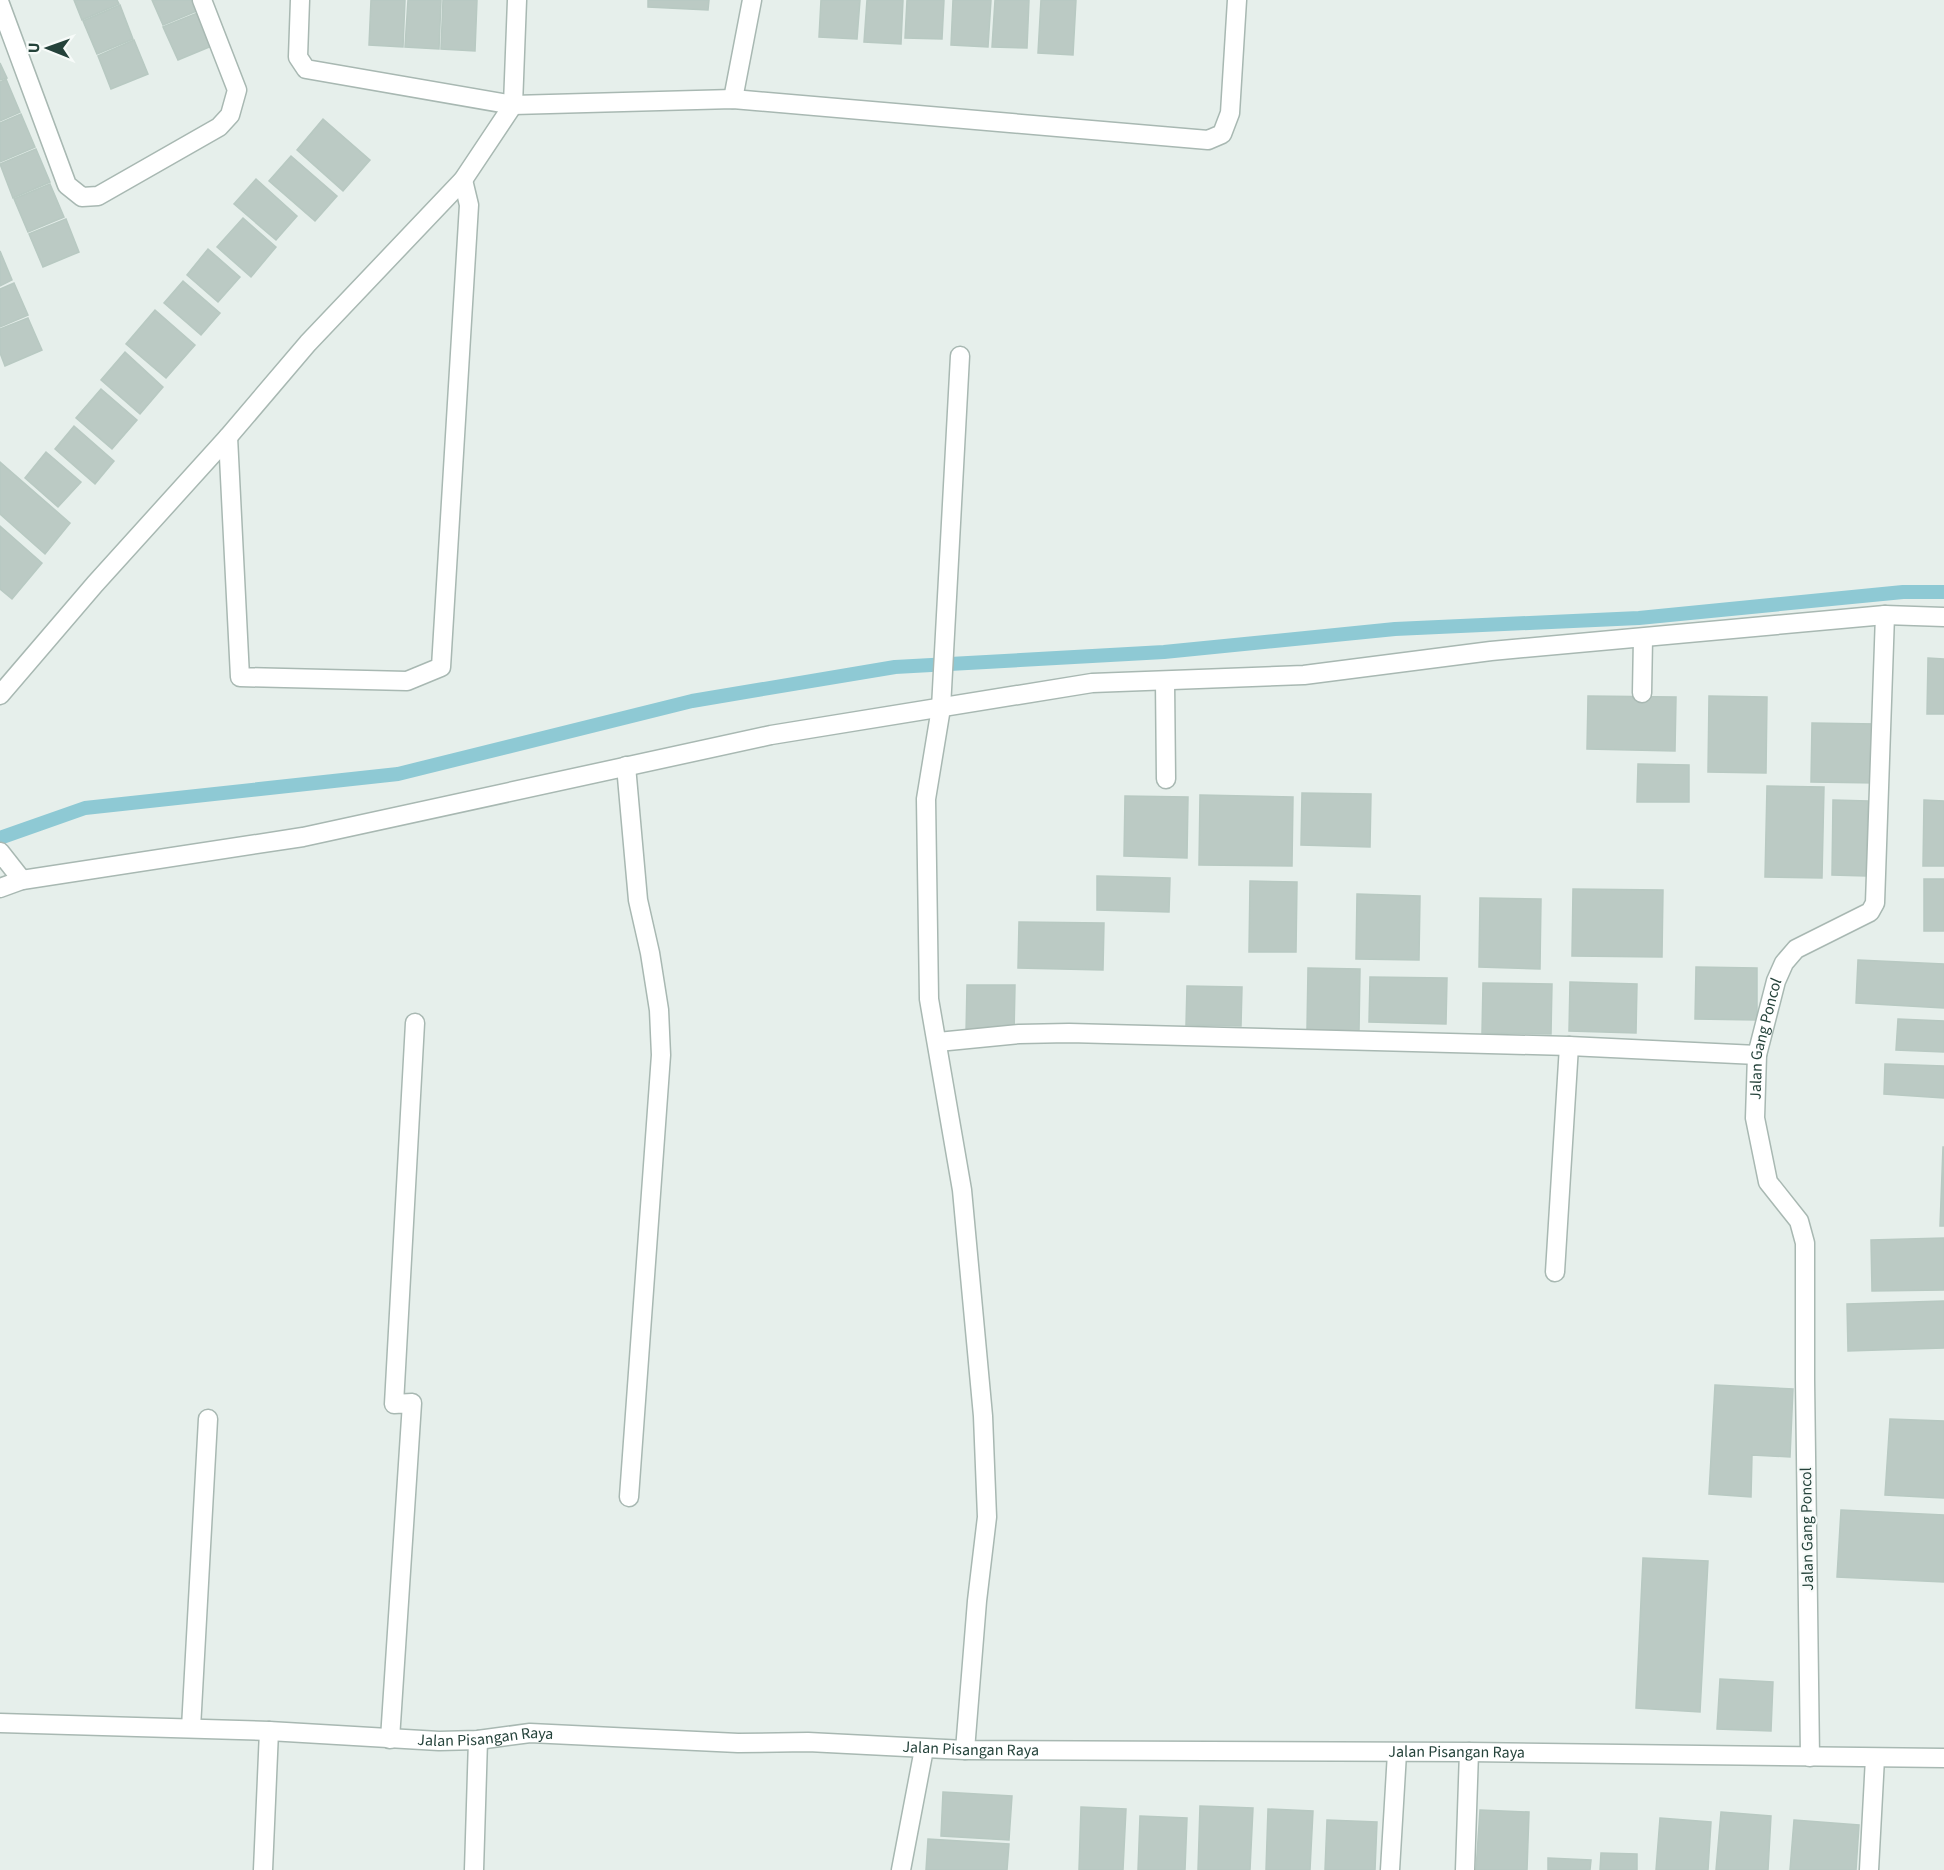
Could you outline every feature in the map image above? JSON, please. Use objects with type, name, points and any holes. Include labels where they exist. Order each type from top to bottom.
[{"type":"street","points":[[0,4],[67,185],[82,197],[98,196],[219,127],[230,115],[237,90],[202,0]]},
{"type":"street","points":[[300,0],[298,57],[306,69],[513,105],[733,99],[1208,140],[1222,134],[1230,113],[1237,0]]},
{"type":"street","points":[[0,695],[308,343],[462,180],[513,105],[517,0]]},
{"type":"street","points":[[733,99],[752,0]]},
{"type":"street","points":[[228,437],[240,677],[407,681],[441,667],[469,205],[462,180]]},
{"type":"street","points":[[960,356],[941,708],[926,799],[929,999],[962,1190],[983,1416],[985,1461],[987,1517],[977,1601],[965,1750]]},
{"type":"street","points":[[0,888],[22,880],[303,837],[771,735],[1092,683],[1304,675],[1491,651],[1885,615],[1944,618]]},
{"type":"street","name":"Jalan Gang Poncol","points":[[1810,1757],[1805,1243],[1799,1221],[1768,1182],[1755,1118],[1757,1055],[1776,981],[1784,963],[1796,949],[1870,912],[1875,903],[1885,615]]},
{"type":"street","points":[[1642,693],[1643,638]]},
{"type":"street","points":[[1165,681],[1166,779]]},
{"type":"street","points":[[626,766],[638,900],[650,953],[659,1010],[661,1055],[629,1497]]},
{"type":"street","points":[[0,852],[22,880]]},
{"type":"street","points":[[390,1739],[412,1403],[394,1404],[416,1023]]},
{"type":"street","points":[[938,1042],[1019,1034],[1069,1033],[1569,1046],[1757,1055]]},
{"type":"street","points":[[1555,1272],[1569,1046]]},
{"type":"street","points":[[191,1728],[208,1419]]},
{"type":"street","name":"Jalan Pisangan Raya","points":[[0,1723],[269,1731],[390,1739],[478,1740],[530,1733],[738,1743],[808,1742],[965,1750],[1469,1752],[1944,1758]]},
{"type":"street","points":[[263,1870],[269,1731]]},
{"type":"street","points":[[474,1870],[478,1740]]},
{"type":"street","points":[[901,1870],[924,1749]]},
{"type":"street","points":[[1465,1870],[1469,1752]]},
{"type":"street","points":[[1390,1870],[1397,1753]]},
{"type":"street","points":[[1869,1870],[1875,1758]]},
{"type":"building","points":[[74,0],[117,0],[119,4],[82,20]]},
{"type":"building","points":[[152,0],[195,0],[199,10],[163,25]]},
{"type":"building","points":[[371,0],[405,0],[403,47],[369,45]]},
{"type":"building","points":[[408,0],[441,0],[439,49],[405,47]]},
{"type":"building","points":[[443,0],[477,0],[475,51],[441,49]]},
{"type":"building","points":[[648,0],[709,0],[708,10],[648,7]]},
{"type":"building","points":[[821,0],[860,0],[857,39],[819,37]]},
{"type":"building","points":[[867,0],[903,0],[901,44],[864,42]]},
{"type":"building","points":[[907,0],[944,0],[942,39],[905,38]]},
{"type":"building","points":[[953,0],[991,0],[988,47],[951,45]]},
{"type":"building","points":[[995,0],[1029,0],[1027,48],[992,47]]},
{"type":"building","points":[[1041,0],[1076,0],[1073,55],[1038,53]]},
{"type":"building","points":[[120,5],[133,39],[97,54],[83,21]]},
{"type":"building","points":[[200,12],[214,45],[178,60],[163,27]]},
{"type":"building","points":[[134,40],[148,74],[111,89],[98,56]]},
{"type":"building","points":[[0,63],[7,78],[0,80]]},
{"type":"building","points":[[6,79],[20,112],[0,121],[0,82]]},
{"type":"building","points":[[21,114],[35,147],[0,162],[0,123]]},
{"type":"building","points":[[323,119],[370,160],[343,191],[297,150]]},
{"type":"building","points":[[36,149],[50,182],[13,198],[0,164]]},
{"type":"building","points":[[291,156],[337,196],[315,221],[269,181]]},
{"type":"building","points":[[256,179],[297,216],[276,240],[234,204]]},
{"type":"building","points":[[50,184],[64,217],[28,232],[14,199]]},
{"type":"building","points":[[243,218],[276,247],[251,277],[217,247]]},
{"type":"building","points":[[66,219],[79,252],[43,267],[29,234]]},
{"type":"building","points":[[208,249],[240,277],[218,302],[187,275]]},
{"type":"building","points":[[0,251],[12,280],[0,286]]},
{"type":"building","points":[[183,281],[220,313],[201,335],[164,303]]},
{"type":"building","points":[[14,283],[28,315],[0,327],[0,289]]},
{"type":"building","points":[[155,310],[195,345],[166,378],[126,344]]},
{"type":"building","points":[[28,318],[42,350],[5,366],[0,353],[0,329]]},
{"type":"building","points":[[125,352],[163,387],[140,414],[101,380]]},
{"type":"building","points":[[101,389],[137,420],[112,449],[76,418]]},
{"type":"building","points":[[74,426],[114,461],[95,484],[55,449]]},
{"type":"building","points":[[46,452],[81,482],[58,507],[25,478]]},
{"type":"building","points":[[0,462],[70,523],[45,554],[0,514]]},
{"type":"building","points":[[0,526],[42,563],[12,599],[0,589]]},
{"type":"building","points":[[1928,658],[1944,659],[1944,714],[1927,714]]},
{"type":"building","points":[[1588,696],[1676,697],[1675,751],[1587,749]]},
{"type":"building","points":[[1709,696],[1767,697],[1766,773],[1708,772]]},
{"type":"building","points":[[1812,723],[1878,724],[1877,783],[1811,782]]},
{"type":"building","points":[[1638,764],[1689,765],[1689,802],[1637,802]]},
{"type":"building","points":[[1767,786],[1824,787],[1822,878],[1765,877]]},
{"type":"building","points":[[1302,793],[1371,794],[1370,847],[1301,845]]},
{"type":"building","points":[[1200,795],[1293,797],[1292,866],[1199,865]]},
{"type":"building","points":[[1125,796],[1188,797],[1187,858],[1124,856]]},
{"type":"building","points":[[1833,800],[1868,801],[1866,876],[1832,875]]},
{"type":"building","points":[[1924,800],[1944,801],[1944,866],[1923,866]]},
{"type":"building","points":[[1097,876],[1170,878],[1169,912],[1097,910]]},
{"type":"building","points":[[1924,879],[1944,879],[1944,931],[1924,931]]},
{"type":"building","points":[[1250,881],[1297,882],[1296,952],[1249,952]]},
{"type":"building","points":[[1573,889],[1663,890],[1662,957],[1572,956]]},
{"type":"building","points":[[1357,894],[1420,896],[1419,960],[1356,959]]},
{"type":"building","points":[[1480,898],[1541,899],[1540,969],[1479,967]]},
{"type":"building","points":[[1019,922],[1104,923],[1103,970],[1018,968]]},
{"type":"building","points":[[1858,960],[1944,964],[1944,1008],[1856,1003]]},
{"type":"building","points":[[1696,967],[1757,968],[1757,1020],[1695,1019]]},
{"type":"building","points":[[1308,968],[1360,969],[1359,1031],[1307,1030]]},
{"type":"building","points":[[1370,977],[1447,978],[1446,1024],[1369,1022]]},
{"type":"building","points":[[1570,982],[1637,984],[1636,1033],[1569,1031]]},
{"type":"building","points":[[1483,983],[1552,984],[1551,1034],[1482,1033]]},
{"type":"building","points":[[967,985],[1015,985],[1014,1034],[966,1033]]},
{"type":"building","points":[[1187,986],[1242,987],[1241,1026],[1186,1025]]},
{"type":"building","points":[[1898,1019],[1944,1021],[1944,1052],[1896,1050]]},
{"type":"building","points":[[1885,1064],[1944,1066],[1944,1098],[1884,1094]]},
{"type":"building","points":[[1943,1147],[1944,1226],[1940,1226]]},
{"type":"building","points":[[1944,1238],[1944,1290],[1872,1291],[1871,1240]]},
{"type":"building","points":[[1944,1301],[1944,1348],[1848,1351],[1847,1304]]},
{"type":"building","points":[[1715,1385],[1793,1389],[1790,1457],[1752,1455],[1751,1497],[1709,1494]]},
{"type":"building","points":[[1890,1419],[1944,1421],[1944,1498],[1885,1495]]},
{"type":"building","points":[[1841,1510],[1944,1515],[1944,1582],[1837,1577]]},
{"type":"building","points":[[1643,1558],[1708,1561],[1700,1712],[1636,1708]]},
{"type":"building","points":[[1720,1679],[1773,1682],[1771,1731],[1717,1729]]},
{"type":"building","points":[[943,1792],[1012,1796],[1009,1840],[941,1836]]},
{"type":"building","points":[[1200,1806],[1253,1808],[1250,1870],[1198,1870]]},
{"type":"building","points":[[1081,1807],[1126,1809],[1123,1870],[1079,1870]]},
{"type":"building","points":[[1268,1809],[1313,1811],[1310,1870],[1266,1870]]},
{"type":"building","points":[[1480,1810],[1529,1812],[1527,1870],[1476,1870]]},
{"type":"building","points":[[1721,1812],[1771,1816],[1768,1870],[1716,1870]]},
{"type":"building","points":[[1140,1816],[1187,1818],[1185,1870],[1138,1870]]},
{"type":"building","points":[[1660,1818],[1711,1822],[1708,1870],[1656,1870]]},
{"type":"building","points":[[1327,1820],[1377,1822],[1375,1870],[1325,1870]]},
{"type":"building","points":[[1794,1820],[1859,1825],[1856,1870],[1790,1870]]},
{"type":"building","points":[[928,1839],[1009,1844],[1007,1870],[926,1870]]},
{"type":"building","points":[[1601,1853],[1637,1854],[1637,1870],[1600,1870]]},
{"type":"building","points":[[1548,1858],[1591,1860],[1590,1870],[1548,1870]]},
{"type":"waterway","points":[[0,838],[85,808],[398,774],[692,701],[895,667],[1164,652],[1395,629],[1639,618],[1903,592],[1944,592]]}]
